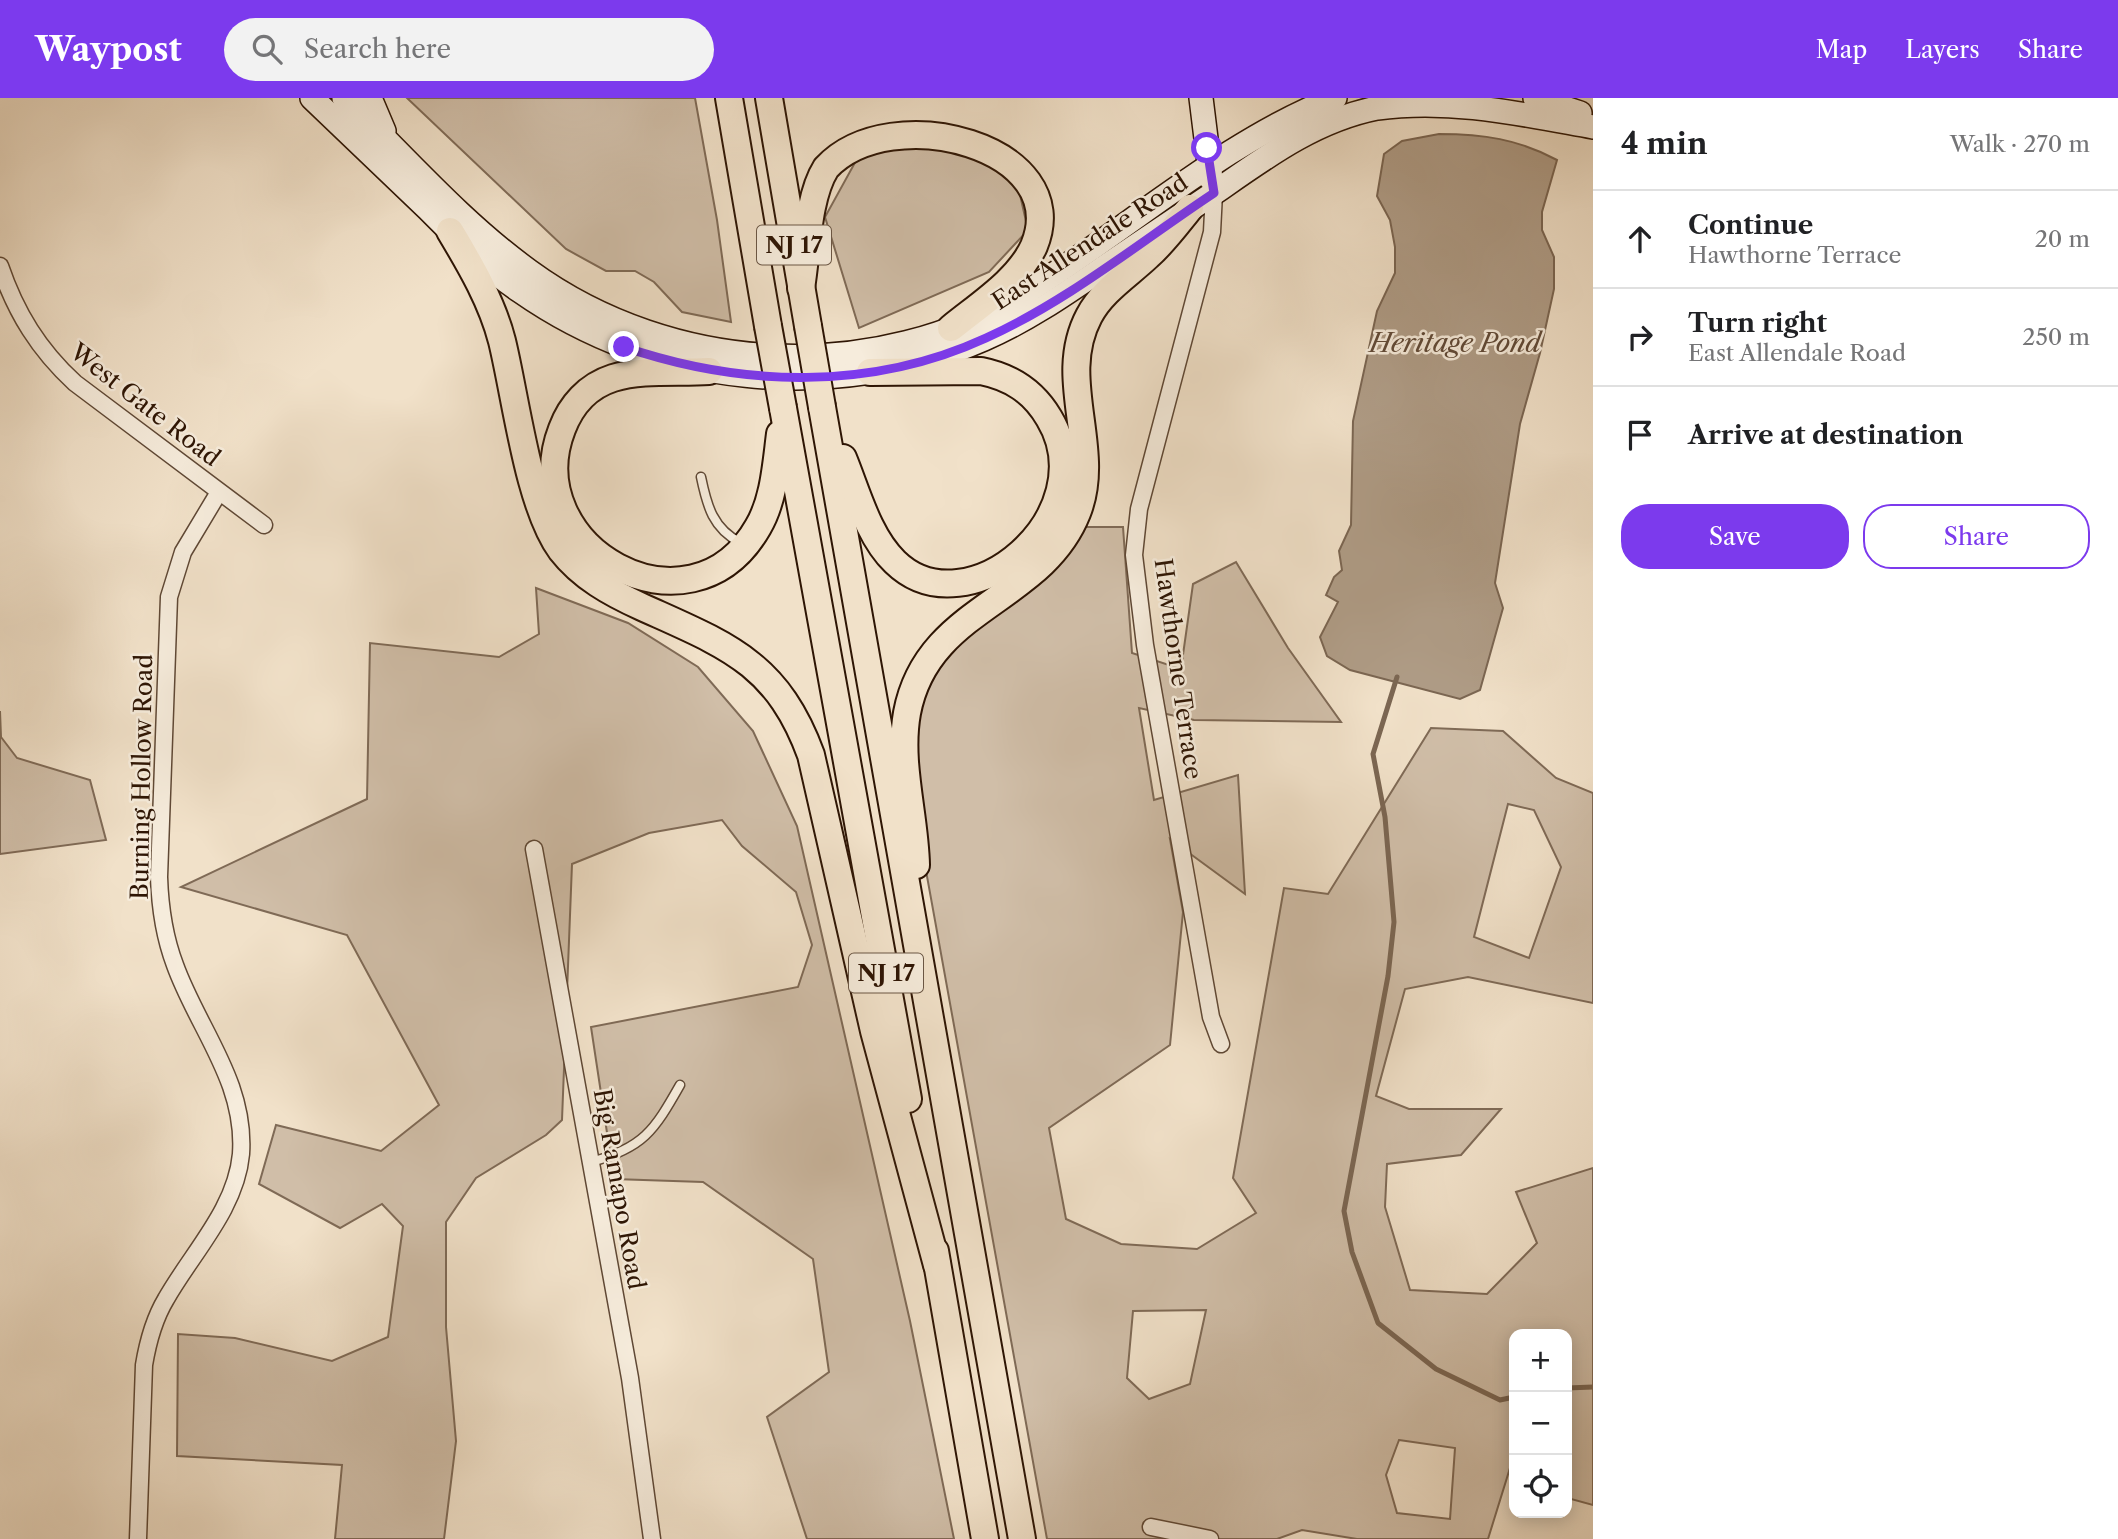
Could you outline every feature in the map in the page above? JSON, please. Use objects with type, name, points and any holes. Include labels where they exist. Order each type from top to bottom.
[{"type":"highway","points":[[710,98],[748,208]]},
{"type":"highway","name":"NJ 17","points":[[729,98],[985,1539]]},
{"type":"highway","name":"NJ 17","points":[[769,98],[1022,1539]]},
{"type":"highway","points":[[779,164],[783,98]]},
{"type":"highway","points":[[801,288],[815,197],[831,160],[850,141],[877,125],[908,118],[939,120],[971,131],[1014,161],[1034,194],[1039,225],[1034,245],[1023,264],[951,328]]},
{"type":"highway","points":[[917,948],[915,828],[904,744],[907,713],[915,684],[930,657],[952,632],[1034,572],[1064,540],[1078,511],[1085,481],[1074,373],[1077,347],[1085,324],[1099,300],[1151,254],[1190,208]]},
{"type":"highway","points":[[450,231],[476,275],[495,321],[540,506],[561,550],[584,574],[608,591],[719,642],[745,659],[779,693],[798,723],[811,755],[874,1031],[937,1265]]},
{"type":"highway","points":[[709,371],[626,375],[591,389],[573,407],[561,432],[556,454],[556,479],[569,518],[585,542],[604,561],[629,575],[657,581],[698,576],[722,564],[745,545],[759,527],[768,503],[783,408]]},
{"type":"highway","points":[[822,407],[875,534],[903,569],[931,580],[962,581],[995,570],[1024,552],[1052,514],[1063,472],[1059,441],[1034,398],[1010,380],[981,371],[870,372]]},
{"type":"main road","name":"East Allendale Road","points":[[312,98],[450,231],[517,289],[568,321],[624,347],[709,371],[774,379],[870,372],[925,360],[1003,330],[1065,293],[1265,157],[1317,127],[1375,108],[1406,104],[1463,103],[1593,127]]},
{"type":"main road","name":"East Allendale Road","points":[[344,98],[484,234],[530,272],[579,303],[633,327],[713,349],[782,357],[865,351],[951,328],[1027,292],[1209,168],[1296,115],[1335,98]]},
{"type":"main road","points":[[370,98],[388,141]]},
{"type":"main road","name":"Hawthorne Terrace","points":[[1201,98],[1214,193]]},
{"type":"main road","points":[[1535,98],[1593,117]]},
{"type":"street","name":"Hawthorne Terrace","points":[[1214,193],[1212,232],[1141,497],[1134,555],[1145,645],[1180,850],[1210,1017],[1220,1044]]},
{"type":"street","name":"West Gate Road","points":[[0,266],[27,328],[49,360],[75,383],[264,526]]},
{"type":"street","name":"Burning Hollow Road","points":[[138,1539],[144,1374],[149,1339],[165,1300],[224,1208],[240,1158],[240,1111],[233,1088],[176,968],[160,908],[159,877],[169,597],[183,552],[219,492]]},
{"type":"street","name":"Big Ramapo Road","points":[[534,849],[629,1378],[652,1539]]},
{"type":"street","points":[[1151,1527],[1210,1539]]},
{"type":"lane","points":[[701,477],[706,501],[721,531],[745,545]]},
{"type":"lane","points":[[591,1162],[624,1152],[649,1135],[680,1085]]},
{"type":"shaded area","points":[[407,98],[695,98],[717,220],[731,322],[682,312],[654,282],[635,271],[606,271],[566,249]]},
{"type":"shaded area","points":[[918,129],[994,156],[1018,186],[1028,230],[989,272],[859,328],[825,217],[863,148]]},
{"type":"shaded area","points":[[1070,527],[1123,527],[1132,653],[1181,669],[1193,584],[1236,562],[1288,648],[1341,722],[1194,720],[1139,708],[1154,800],[1238,775],[1245,894],[1170,839],[1183,912],[1170,1045],[1049,1128],[1066,1219],[1121,1244],[1197,1249],[1256,1213],[1233,1178],[1284,888],[1328,894],[1431,728],[1503,731],[1556,778],[1593,793],[1593,1003],[1468,977],[1405,989],[1376,1096],[1409,1109],[1501,1109],[1461,1155],[1387,1164],[1385,1207],[1410,1290],[1487,1294],[1537,1243],[1516,1192],[1593,1168],[1593,1505],[1572,1499],[1572,1329],[1509,1329],[1509,1471],[1488,1539],[1357,1539],[1302,1530],[1277,1539],[1047,1539],[913,799],[915,673]],"holes":[[[1508,804],[1534,810],[1561,867],[1529,958],[1474,937]],[[1206,1310],[1190,1384],[1149,1399],[1127,1378],[1133,1311]],[[1399,1440],[1455,1448],[1450,1519],[1397,1513],[1386,1475]]]},
{"type":"shaded area","points":[[536,588],[628,623],[698,667],[753,731],[797,826],[910,1321],[954,1539],[807,1539],[767,1417],[829,1372],[813,1259],[703,1182],[614,1179],[591,1027],[798,987],[812,945],[796,892],[742,846],[722,820],[649,833],[572,864],[562,1120],[546,1135],[476,1178],[446,1222],[446,1327],[456,1441],[444,1539],[335,1539],[342,1465],[177,1456],[178,1334],[235,1338],[332,1361],[388,1337],[403,1226],[382,1204],[340,1228],[259,1184],[276,1125],[381,1151],[439,1105],[347,935],[181,887],[367,799],[370,643],[499,657],[539,634]]},
{"type":"shaded area","points":[[0,711],[1,737],[17,758],[90,780],[106,840],[0,854]]},
{"type":"water","name":"Heritage Pond","points":[[1439,134],[1500,139],[1528,147],[1557,160],[1542,212],[1542,230],[1554,257],[1554,289],[1520,424],[1495,583],[1503,608],[1480,690],[1460,699],[1350,670],[1327,656],[1320,637],[1338,602],[1326,595],[1334,577],[1342,570],[1339,551],[1351,525],[1353,421],[1377,311],[1395,273],[1395,247],[1390,220],[1377,196],[1384,154],[1402,141]]},
{"type":"waterway","points":[[1397,677],[1373,754],[1385,817],[1394,922],[1388,976],[1344,1211],[1352,1252],[1378,1323],[1436,1369],[1500,1400],[1509,1398]]},
{"type":"waterway","points":[[1572,1388],[1593,1387]]},
{"type":"route","points":[[624,347],[709,371],[774,379],[870,372],[925,360],[985,339],[1040,310],[1214,193],[1207,148]]}]
